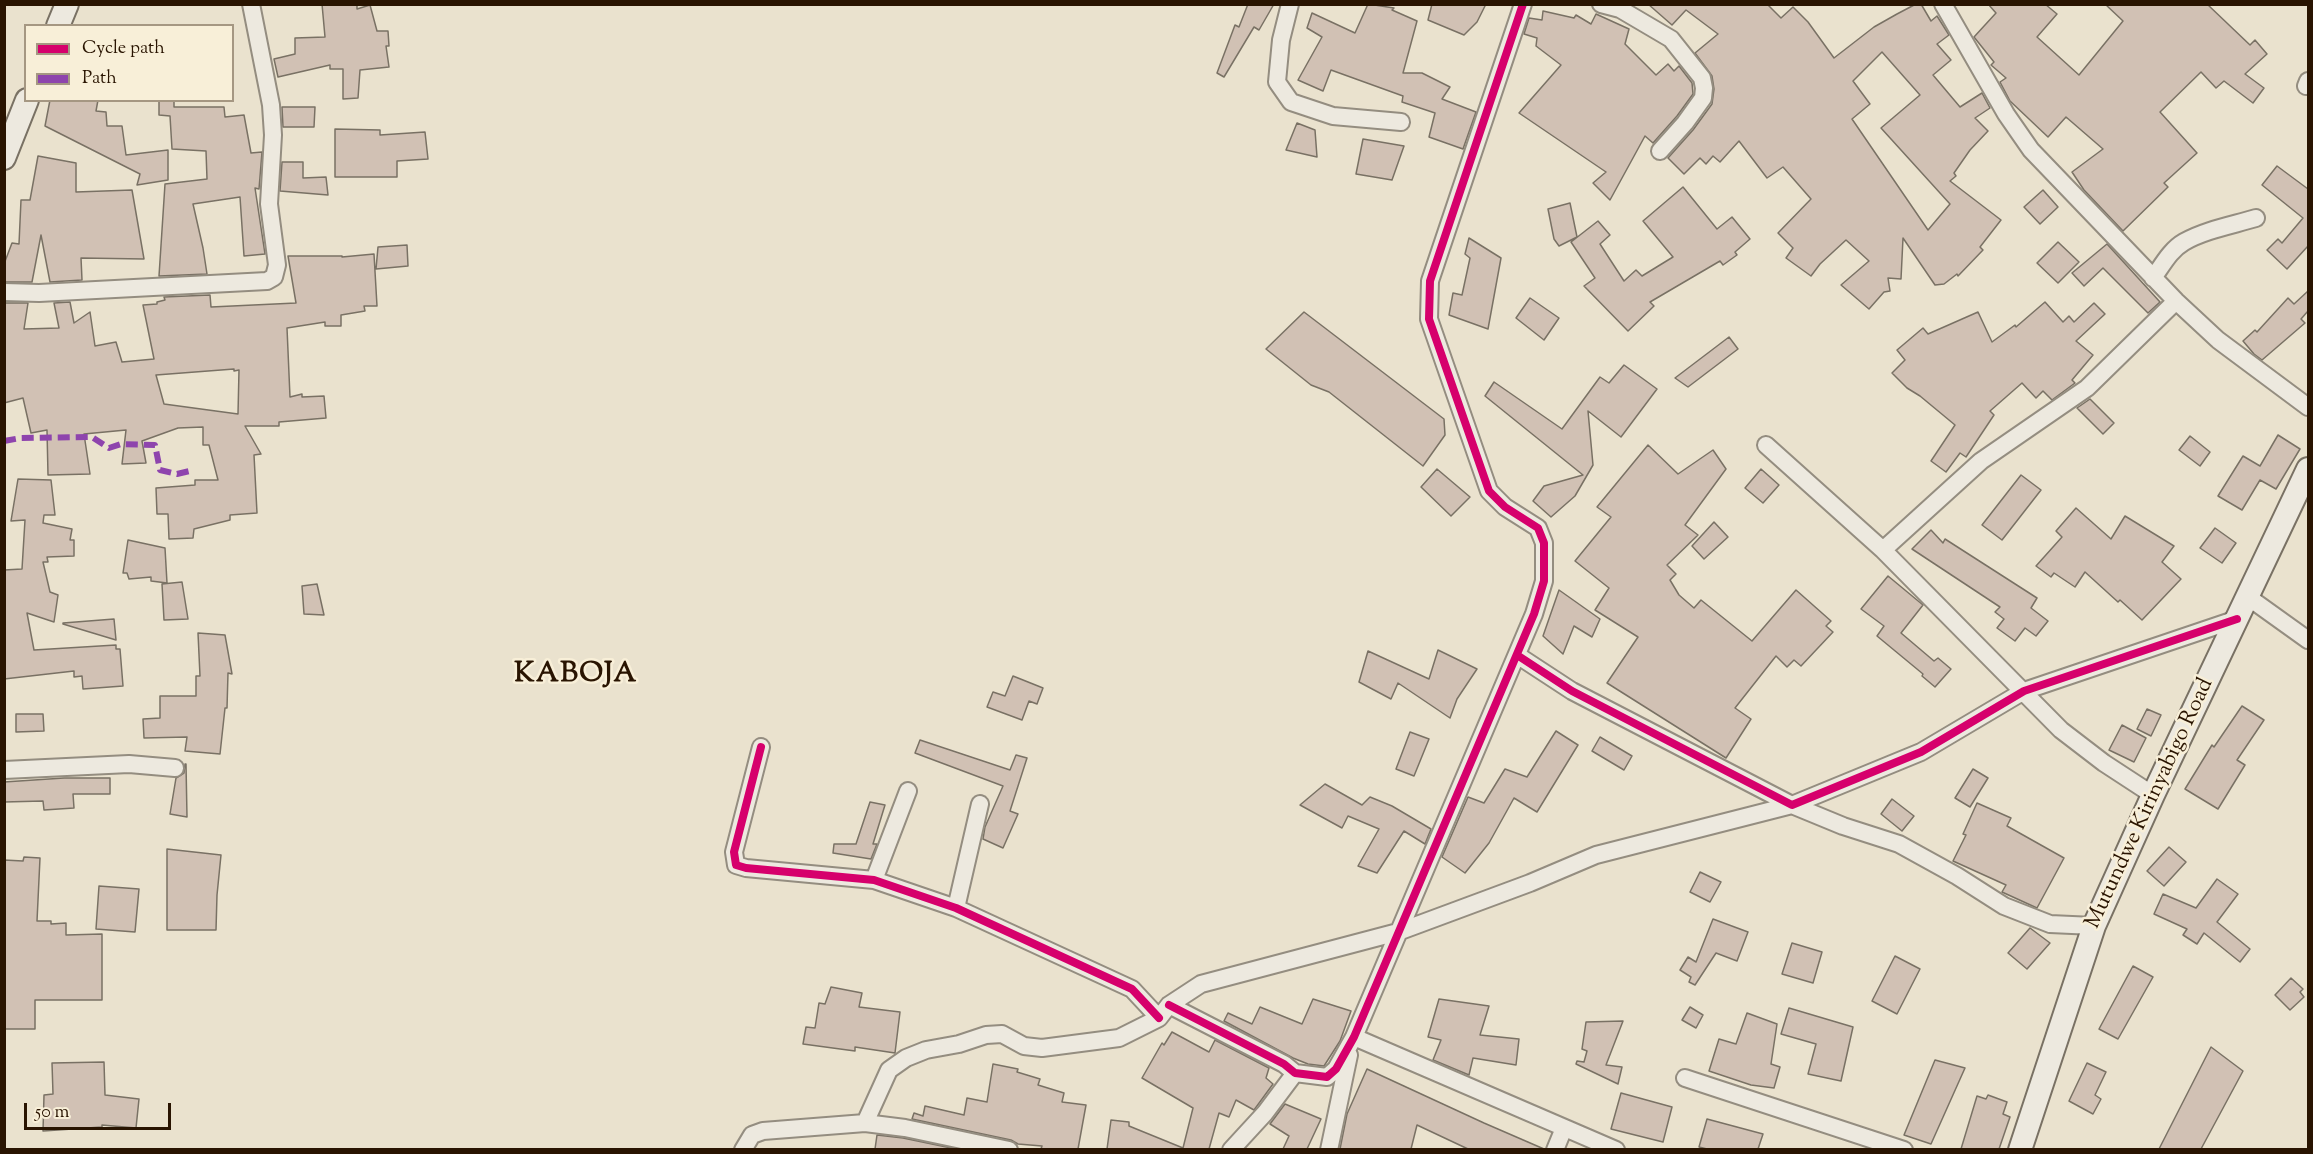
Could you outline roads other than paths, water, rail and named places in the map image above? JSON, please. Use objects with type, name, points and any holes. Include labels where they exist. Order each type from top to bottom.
[{"type":"street","points":[[59,24],[67,4]]},
{"type":"street","points":[[4,292],[39,293],[267,281],[274,277],[277,265],[269,204],[273,135],[271,105],[251,4]]},
{"type":"street","points":[[1290,4],[1281,40],[1277,82],[1291,102],[1333,116],[1401,122]]},
{"type":"street","points":[[761,747],[734,852],[736,865],[746,868],[874,880],[956,908],[1132,989],[1164,1011],[1284,1064],[1295,1073],[1327,1077],[1336,1069],[1354,1037],[1534,614],[1544,581],[1544,543],[1538,528],[1505,507],[1489,491],[1429,319],[1431,281],[1523,4]]},
{"type":"street","points":[[1601,4],[1620,9],[1671,39],[1701,78],[1704,88],[1702,98],[1685,123],[1660,151]]},
{"type":"street","points":[[1942,4],[2006,114],[2031,150],[2153,278],[2218,340],[2308,407]]},
{"type":"street","points":[[4,158],[16,113]]},
{"type":"street","points":[[2153,278],[2169,256],[2183,243],[2208,232],[2256,218]]},
{"type":"street","points":[[1883,549],[1981,461],[2087,388],[2176,301]]},
{"type":"street","points":[[1766,445],[1883,549],[2061,730],[2104,763],[2153,795]]},
{"type":"street","name":"Mutundwe Kirinyabigo Road","points":[[2020,1149],[2094,926],[2153,795],[2308,469]]},
{"type":"street","points":[[2248,597],[2308,640]]},
{"type":"street","points":[[865,1122],[889,1070],[906,1058],[926,1050],[959,1044],[986,1035],[1002,1034],[1024,1046],[1042,1048],[1119,1038],[1164,1011],[1201,984],[1398,932],[1530,883],[1596,855],[1792,804],[1921,752],[2024,691],[2237,619]]},
{"type":"street","points":[[1516,655],[1572,691],[1792,804],[1843,826],[1899,844],[1957,876],[2004,906],[2050,924],[2094,926]]},
{"type":"street","points":[[4,770],[129,764],[175,768]]},
{"type":"street","points":[[874,880],[908,791]]},
{"type":"street","points":[[956,908],[980,804]]},
{"type":"street","points":[[1354,1037],[1616,1149]]},
{"type":"street","points":[[1329,1149],[1354,1037]]},
{"type":"street","points":[[1231,1149],[1265,1113],[1295,1073]]},
{"type":"street","points":[[1684,1078],[1904,1149]]},
{"type":"street","points":[[743,1149],[752,1135],[763,1131],[865,1122],[1009,1149]]},
{"type":"street","points":[[1556,1149],[1564,1128]]},
{"type":"district","name":"KABOJA","points":[[576,676]]}]
